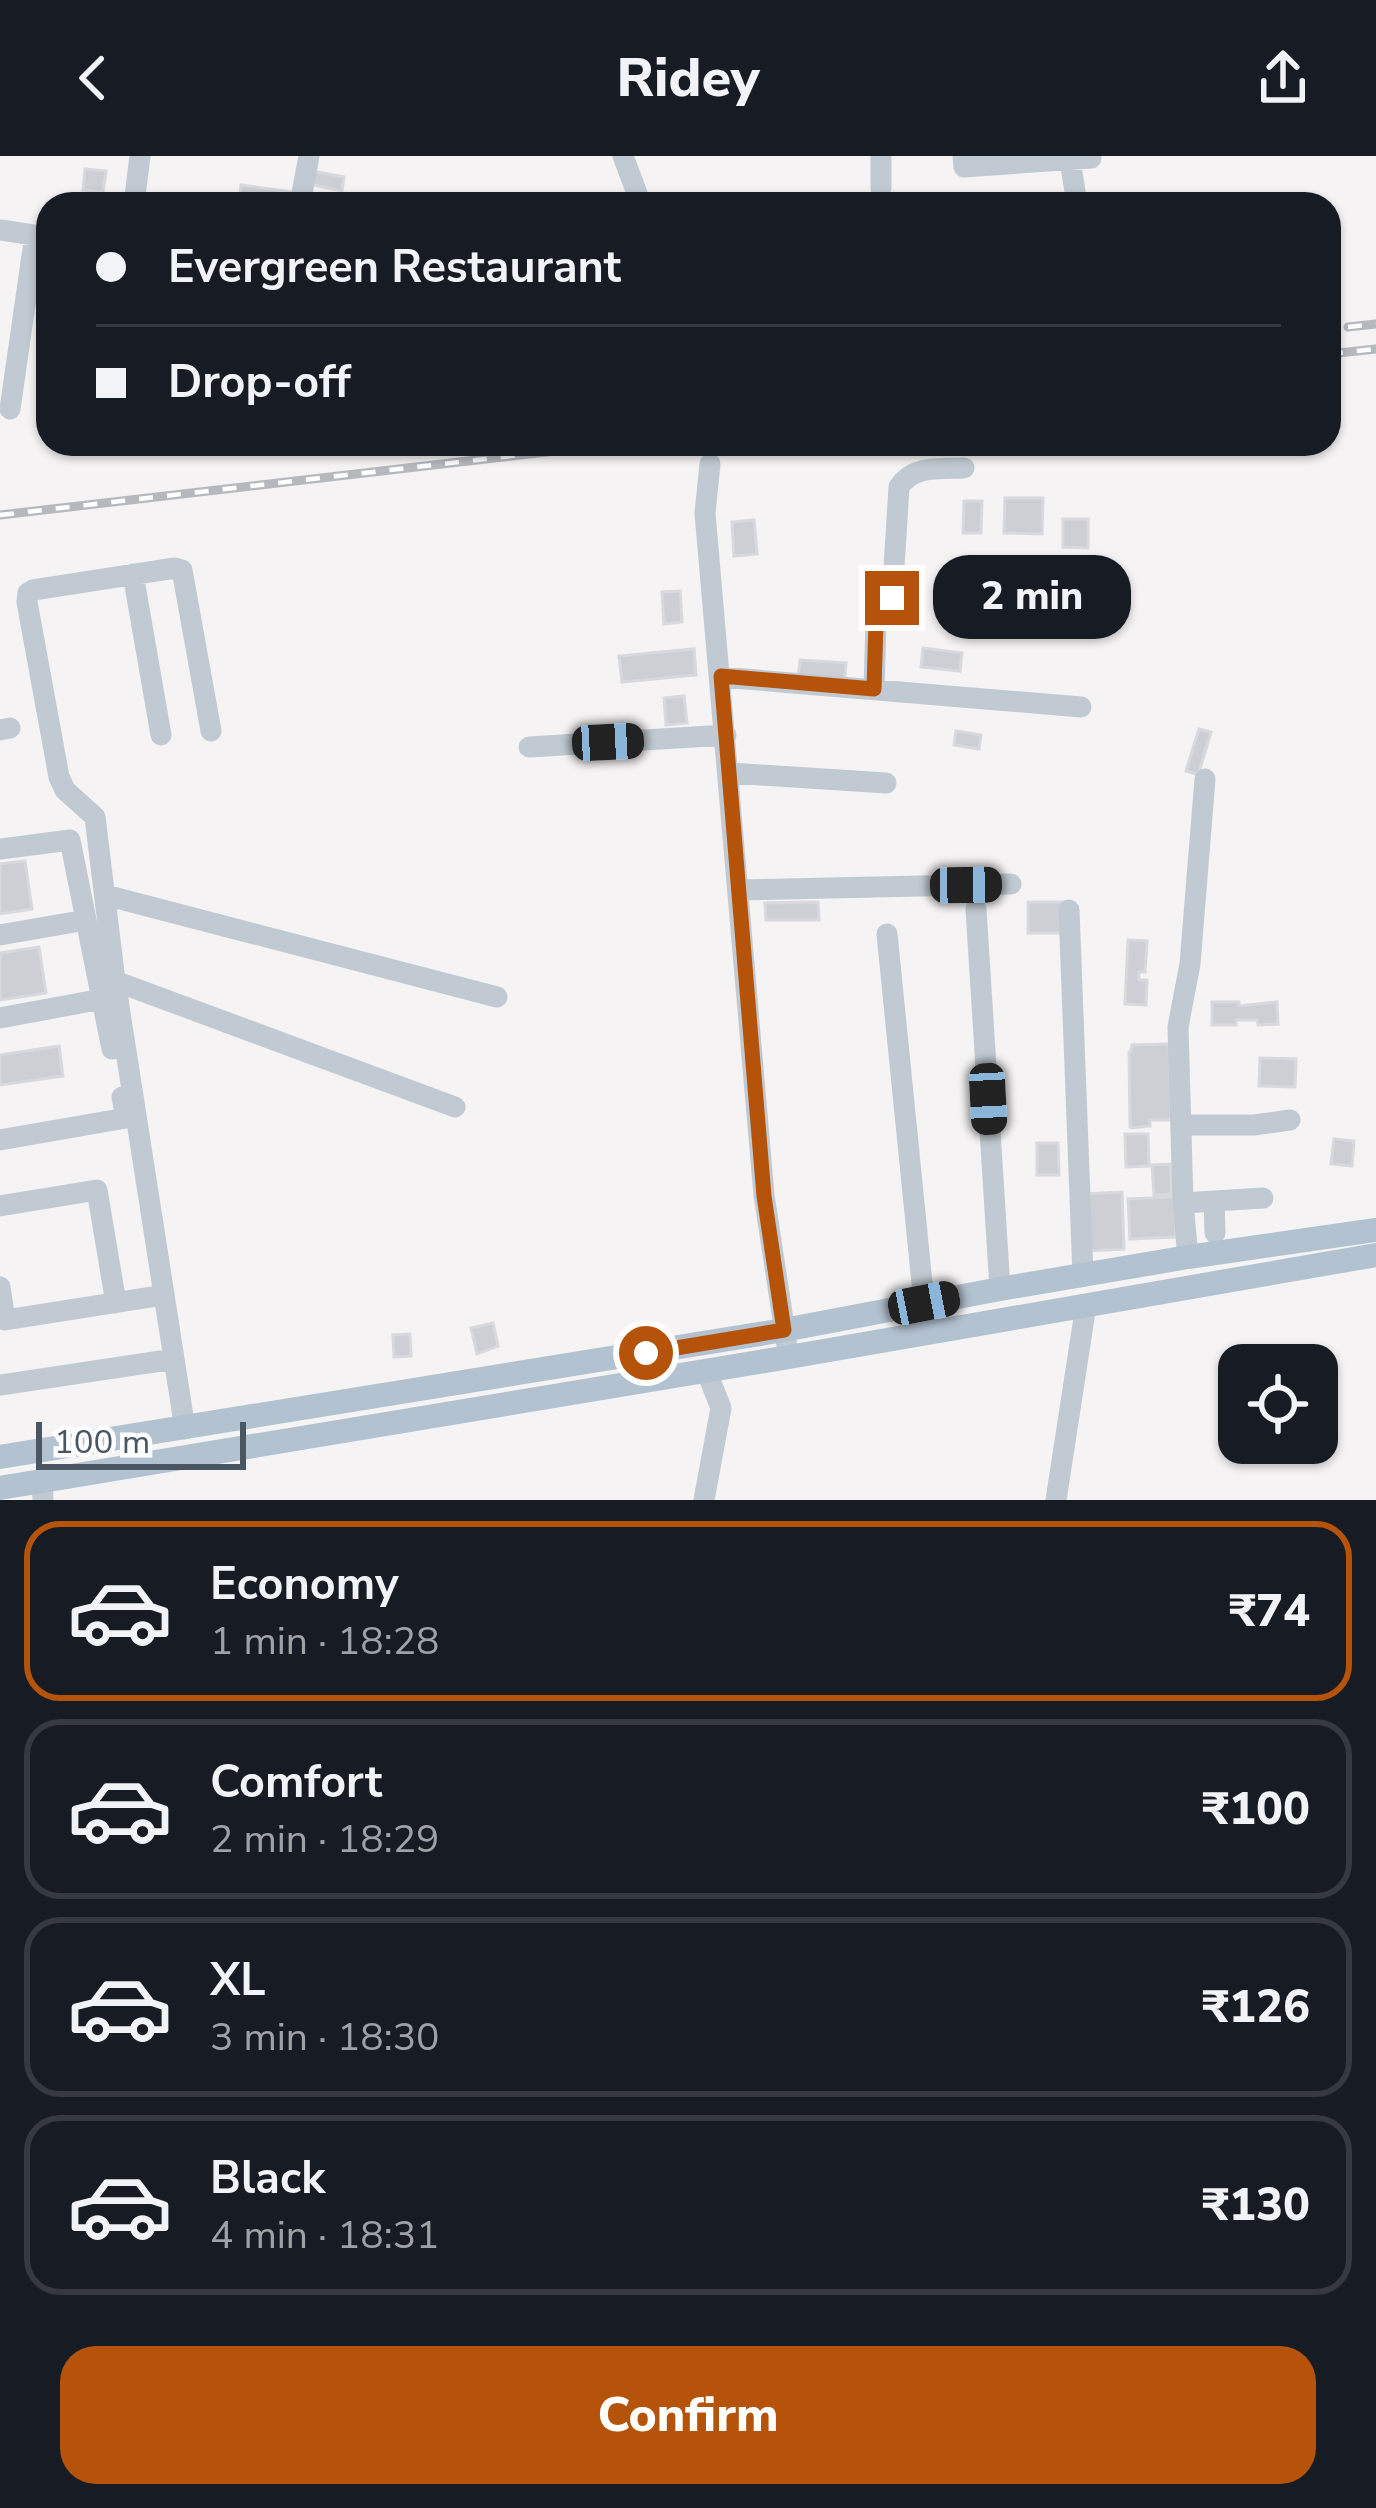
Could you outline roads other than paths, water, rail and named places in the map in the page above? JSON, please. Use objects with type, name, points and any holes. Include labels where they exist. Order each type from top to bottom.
[{"type":"main road","points":[[0,1457],[784,1330],[1188,1257],[1376,1230]]},
{"type":"main road","points":[[0,1488],[43,1491],[1376,1255]]},
{"type":"street","points":[[136,192],[140,156]]},
{"type":"street","points":[[303,192],[309,156]]},
{"type":"street","points":[[623,156],[636,192]]},
{"type":"street","points":[[880,156],[881,188]]},
{"type":"street","points":[[963,156],[964,167],[1081,159],[1078,192]]},
{"type":"street","points":[[0,230],[36,236]]},
{"type":"street","points":[[10,409],[36,265]]},
{"type":"street","points":[[710,464],[706,513],[764,1196],[789,1357]]},
{"type":"street","points":[[874,689],[876,622],[892,598],[899,487],[916,471],[964,468]]},
{"type":"street","points":[[0,1140],[126,1118],[109,990],[105,895],[95,817],[65,790],[58,777],[27,597],[33,590],[133,574],[175,568],[185,573],[212,731]]},
{"type":"street","points":[[133,574],[160,735]]},
{"type":"street","points":[[721,676],[1081,707]]},
{"type":"street","points":[[530,747],[726,735]]},
{"type":"street","points":[[729,773],[886,783]]},
{"type":"street","points":[[1188,1257],[1178,1027],[1190,964],[1205,779]]},
{"type":"street","points":[[0,848],[70,840],[86,920],[109,990],[184,1429]]},
{"type":"street","points":[[739,890],[1011,884]]},
{"type":"street","points":[[105,895],[497,997]]},
{"type":"street","points":[[976,908],[1000,1289]]},
{"type":"street","points":[[1069,910],[1084,1276]]},
{"type":"street","points":[[0,935],[86,920]]},
{"type":"street","points":[[886,934],[924,1303]]},
{"type":"street","points":[[0,1018],[109,990],[455,1107]]},
{"type":"street","points":[[1181,1124],[1254,1125],[1290,1120]]},
{"type":"street","points":[[0,1205],[97,1190],[116,1303]]},
{"type":"street","points":[[1183,1203],[1263,1198]]},
{"type":"street","points":[[1214,1201],[1215,1233]]},
{"type":"street","points":[[0,1287],[5,1320],[164,1295]]},
{"type":"street","points":[[1056,1500],[1086,1305]]},
{"type":"street","points":[[0,1385],[173,1359]]},
{"type":"street","points":[[704,1500],[721,1408],[706,1370]]},
{"type":"railway","points":[[1348,327],[1376,324]]},
{"type":"railway","points":[[1341,353],[1376,349]]},
{"type":"railway","points":[[0,515],[511,456]]}]
